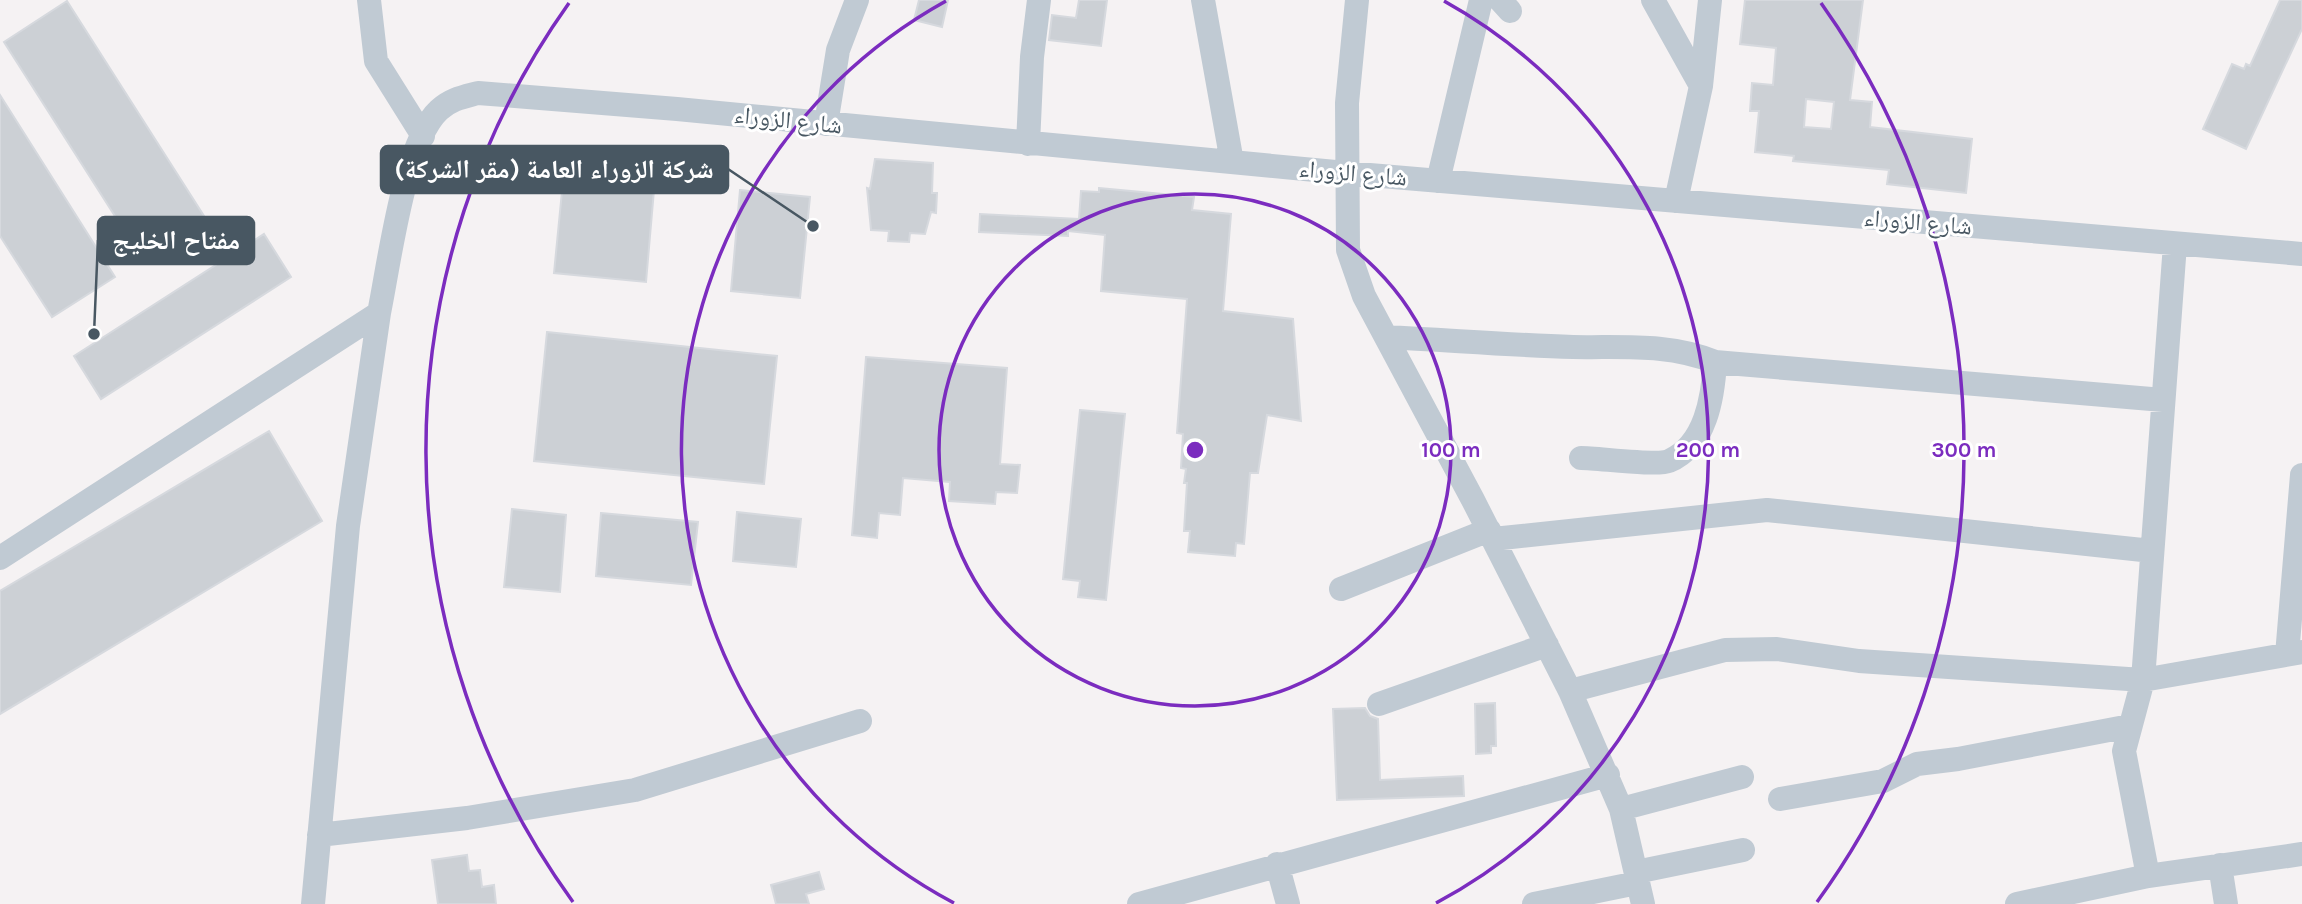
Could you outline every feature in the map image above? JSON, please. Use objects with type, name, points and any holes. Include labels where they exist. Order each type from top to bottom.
[{"type":"street","points":[[369,0],[376,61],[423,136]]},
{"type":"street","points":[[826,124],[838,50],[857,0]]},
{"type":"street","points":[[1028,144],[1032,57],[1039,0]]},
{"type":"street","points":[[1203,0],[1233,162]]},
{"type":"street","points":[[1357,0],[1347,103],[1348,250],[1364,296],[1570,691],[1622,809],[1638,886]]},
{"type":"street","points":[[1438,181],[1481,0]]},
{"type":"street","points":[[1653,0],[1700,86]]},
{"type":"street","points":[[1676,201],[1700,86],[1710,0]]},
{"type":"street","name":"شارع الزوراء","points":[[313,904],[348,526],[379,313],[409,168],[437,112],[456,98],[478,93],[1346,173],[2302,254]]},
{"type":"street","points":[[2148,876],[2124,751],[2143,680],[2175,244]]},
{"type":"street","points":[[0,558],[379,313]]},
{"type":"street","points":[[1386,337],[1575,347],[1664,347],[1690,352],[1715,362],[2163,400]]},
{"type":"street","points":[[1581,458],[1667,462],[1685,450],[1700,432],[1713,391],[1715,362]]},
{"type":"street","points":[[1570,691],[1725,650],[1777,649],[1859,661],[2143,680],[2294,653],[2302,475]]},
{"type":"street","points":[[1340,589],[1491,535],[1767,510],[2152,551]]},
{"type":"street","points":[[1379,704],[1547,645]]},
{"type":"street","points":[[319,835],[467,818],[635,790],[860,721]]},
{"type":"street","points":[[1780,799],[1883,781],[1917,764],[1958,760],[2130,726]]},
{"type":"street","points":[[1139,904],[1608,775]]},
{"type":"street","points":[[1622,809],[1742,777]]},
{"type":"street","points":[[1534,904],[1638,886],[1743,850]]},
{"type":"street","points":[[2017,904],[2148,876],[2302,854]]},
{"type":"street","points":[[1277,864],[1287,904]]},
{"type":"street","points":[[2220,865],[2226,904]]},
{"type":"building","points":[[919,0],[948,0],[942,27],[914,20]]},
{"type":"building","points":[[1079,0],[1107,0],[1101,46],[1049,40],[1052,15],[1076,18]]},
{"type":"building","points":[[1745,0],[1863,0],[1850,100],[1872,102],[1870,127],[1972,139],[1966,193],[1887,184],[1889,170],[1793,161],[1794,156],[1755,152],[1759,111],[1750,111],[1752,83],[1773,85],[1776,48],[1740,44]],"holes":[[[1806,99],[1834,102],[1831,129],[1804,127]]]},
{"type":"building","points":[[2280,0],[2302,0],[2302,29],[2246,149],[2203,129],[2232,64],[2244,69],[2246,64],[2250,66]]},
{"type":"building","points":[[67,1],[204,216],[141,257],[4,42]]},
{"type":"building","points":[[0,95],[115,277],[52,317],[0,236]]},
{"type":"building","points":[[875,159],[933,163],[932,193],[937,193],[936,213],[931,212],[925,234],[910,233],[909,242],[888,241],[889,231],[871,230],[867,188],[870,189]]},
{"type":"building","points":[[563,181],[654,190],[646,282],[554,273]]},
{"type":"building","points":[[1099,188],[1194,197],[1192,210],[1231,214],[1223,311],[1293,319],[1301,421],[1267,415],[1258,473],[1250,473],[1244,544],[1236,543],[1235,556],[1188,552],[1190,531],[1184,531],[1186,469],[1181,468],[1183,434],[1177,433],[1187,299],[1101,291],[1105,235],[1068,231],[1068,236],[979,232],[980,214],[1079,219],[1081,191],[1099,192]]},
{"type":"building","points":[[740,190],[810,197],[800,298],[731,291]]},
{"type":"building","points":[[264,234],[291,277],[101,399],[74,356]]},
{"type":"building","points":[[547,332],[777,356],[764,484],[534,461]]},
{"type":"building","points":[[866,357],[1007,368],[1000,464],[1020,465],[1017,493],[996,492],[995,504],[949,501],[950,482],[903,478],[900,515],[879,513],[877,538],[852,535]]},
{"type":"building","points":[[1080,410],[1125,414],[1106,600],[1078,597],[1080,581],[1063,579]]},
{"type":"building","points":[[269,431],[322,521],[0,714],[0,591]]},
{"type":"building","points":[[512,509],[566,515],[560,592],[504,587]]},
{"type":"building","points":[[737,512],[801,519],[796,567],[733,561]]},
{"type":"building","points":[[601,513],[698,522],[691,585],[596,576]]},
{"type":"building","points":[[1495,703],[1496,746],[1491,746],[1491,753],[1476,754],[1475,704]]},
{"type":"building","points":[[1365,708],[1370,716],[1378,719],[1380,780],[1463,776],[1464,796],[1337,800],[1333,709]]},
{"type":"building","points":[[467,855],[469,871],[480,870],[482,887],[494,885],[496,904],[438,904],[432,860]]},
{"type":"building","points":[[819,872],[824,889],[806,894],[809,904],[776,904],[771,885]]},
{"type":"place","name":"شركة الزوراء العامة (مقر الشركة)","points":[[813,226]]},
{"type":"place","name":"مفتاح الخليج","points":[[94,334]]}]
